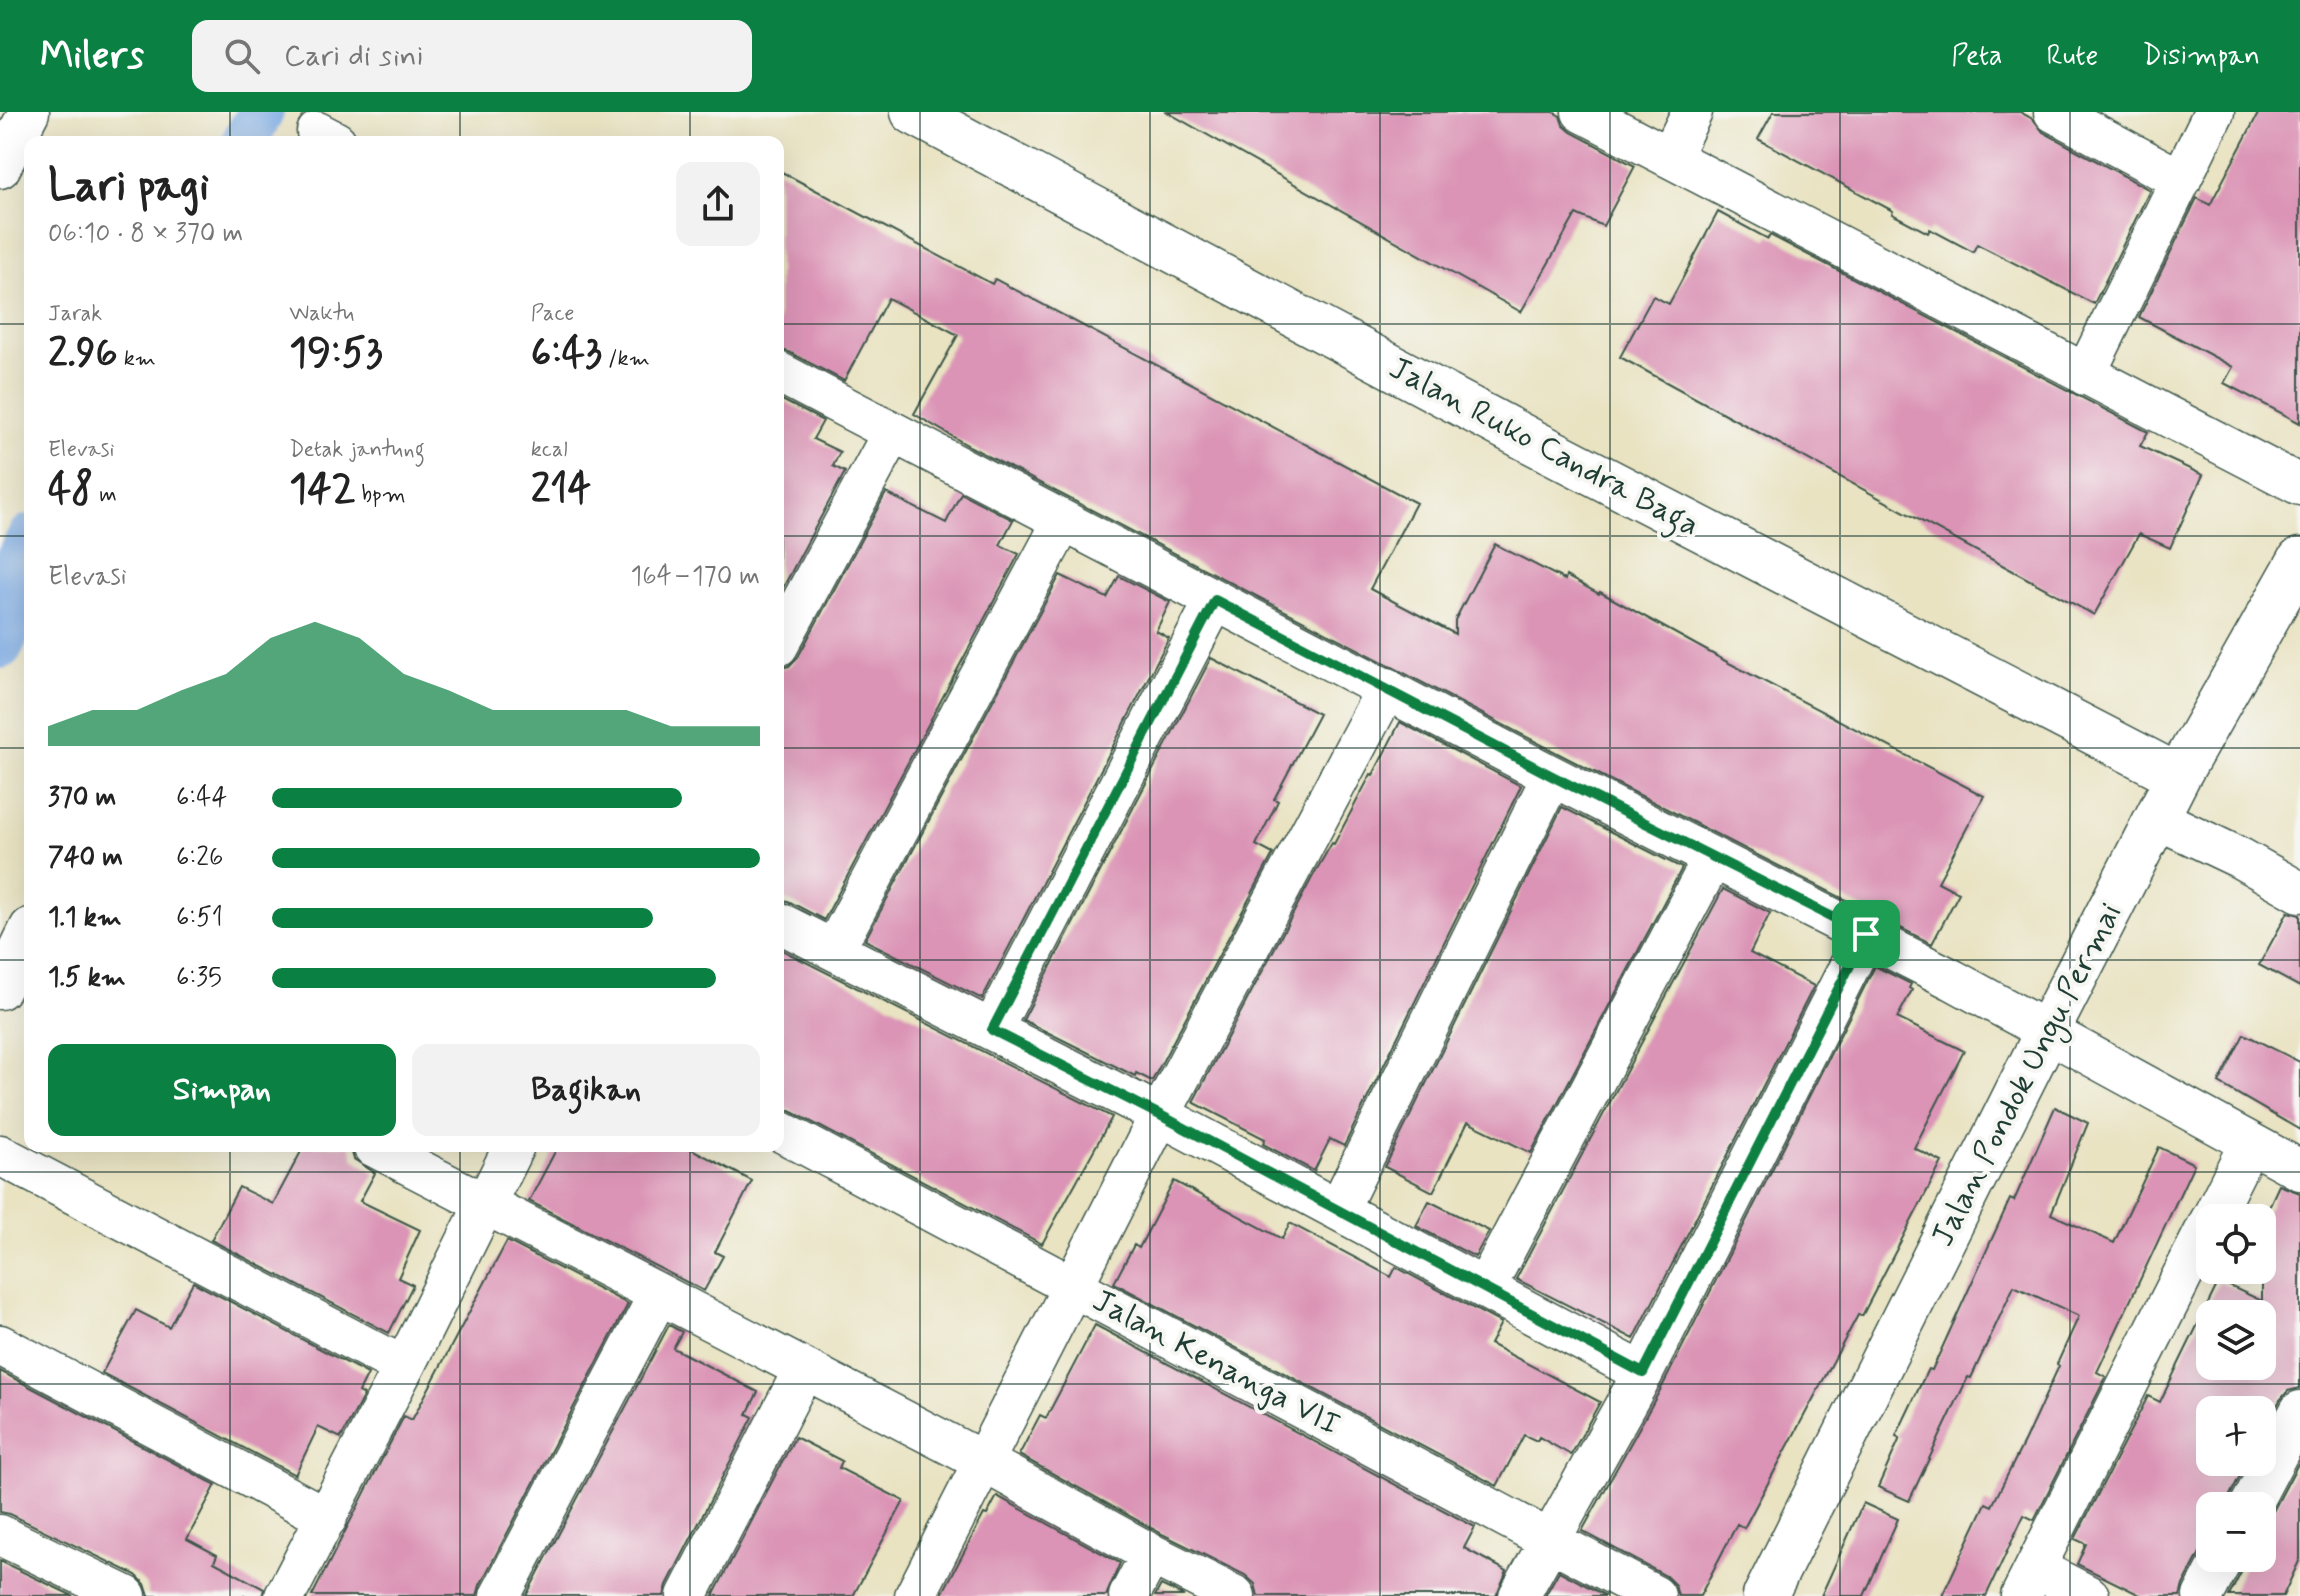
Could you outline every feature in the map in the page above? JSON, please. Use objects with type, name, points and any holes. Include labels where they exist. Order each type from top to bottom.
[{"type":"street","points":[[3,157],[29,112]]},
{"type":"street","name":"Jalan Ruko Candra Baga","points":[[913,112],[1545,449],[2178,776]]},
{"type":"street","points":[[1582,112],[2300,485]]},
{"type":"street","points":[[1670,157],[1692,112]]},
{"type":"street","points":[[2054,112],[2181,180]]},
{"type":"street","points":[[2085,375],[2214,112]]},
{"type":"street","points":[[784,375],[1552,776],[1866,934],[2300,1170]]},
{"type":"street","points":[[784,635],[893,432]]},
{"type":"street","points":[[834,950],[1063,521]]},
{"type":"street","name":"Jalan Pondok Ungu Permai","points":[[1765,1596],[2178,776],[2300,560]]},
{"type":"street","points":[[992,1030],[1215,600]]},
{"type":"street","points":[[915,1596],[1160,1115],[1387,688]]},
{"type":"street","points":[[1338,1210],[1552,776]]},
{"type":"street","points":[[2158,819],[2240,858],[2300,892]]},
{"type":"street","points":[[1485,1288],[1713,858]]},
{"type":"street","points":[[784,925],[1160,1115],[1643,1373]]},
{"type":"street","points":[[1519,1596],[1643,1373],[1866,934]]},
{"type":"street","name":"Jalan Kenanga VII","points":[[784,1133],[1655,1596]]},
{"type":"street","points":[[2219,1204],[2249,1144]]},
{"type":"street","points":[[384,1152],[984,1462],[1151,1554],[1235,1596]]},
{"type":"street","points":[[285,1596],[511,1152]]},
{"type":"street","points":[[0,1155],[404,1367]]},
{"type":"street","points":[[2089,1596],[2028,1582],[2196,1250]]},
{"type":"street","points":[[500,1596],[659,1294]]},
{"type":"street","points":[[0,1345],[327,1518]]},
{"type":"street","points":[[687,1596],[804,1369]]},
{"type":"street","points":[[2257,1492],[2300,1411]]},
{"type":"street","points":[[0,1535],[126,1596]]},
{"type":"street","points":[[1129,1596],[1151,1554]]},
{"type":"street","points":[[2203,1596],[2216,1572]]},
{"type":"building","points":[[1167,112],[1553,112],[1560,116],[1563,125],[1571,132],[1635,166],[1603,226],[1576,214],[1521,312]]},
{"type":"building","points":[[1773,112],[2020,112],[2033,119],[2043,132],[2150,190],[2094,304],[1977,244],[1973,252],[1930,229],[1928,233],[1758,139]]},
{"type":"building","points":[[2259,112],[2300,112],[2300,423],[2224,383],[2233,367],[2139,317],[2197,198],[2210,205]]},
{"type":"building","points":[[784,173],[992,284],[995,279],[1416,503],[1370,589],[1455,634],[1455,620],[1495,544],[1565,580],[1566,576],[1600,592],[1984,796],[1938,882],[1959,893],[1932,944],[1563,756],[969,446],[914,414],[958,335],[888,298],[844,381],[784,351]]},
{"type":"building","points":[[1718,212],[1768,239],[1770,235],[2148,432],[2140,446],[2203,475],[2170,548],[2139,534],[2094,615],[1620,357],[1653,296],[1669,304]]},
{"type":"building","points":[[784,401],[823,421],[813,439],[840,452],[833,466],[845,472],[784,586]]},
{"type":"building","points":[[886,493],[946,523],[961,493],[1013,520],[1000,545],[1019,554],[824,920],[784,900],[784,667],[798,657]]},
{"type":"building","points":[[1060,575],[1107,598],[1119,576],[1170,602],[1156,631],[1169,638],[982,999],[865,940]]},
{"type":"building","points":[[1211,658],[1319,714],[1274,799],[1278,801],[1256,845],[1273,854],[1152,1081],[1136,1073],[1135,1076],[1023,1020]]},
{"type":"building","points":[[1400,722],[1521,786],[1344,1146],[1330,1139],[1314,1171],[1263,1144],[1265,1139],[1193,1102],[1314,874],[1334,844]]},
{"type":"building","points":[[1562,807],[1682,868],[1531,1153],[1468,1122],[1433,1192],[1385,1167]]},
{"type":"building","points":[[1723,889],[1770,913],[1750,953],[1814,986],[1634,1339],[1516,1279]]},
{"type":"building","points":[[2288,912],[2300,915],[2300,987],[2259,965]]},
{"type":"building","points":[[784,951],[1112,1117],[1042,1244],[784,1109]]},
{"type":"building","points":[[1875,966],[1911,984],[1909,988],[1912,990],[1897,1018],[1964,1051],[1914,1148],[1942,1162],[1862,1316],[1858,1315],[1744,1528],[1737,1524],[1700,1596],[1678,1596],[1675,1585],[1666,1576],[1582,1531],[1664,1383]]},
{"type":"building","points":[[2244,1034],[2300,1062],[2300,1130],[2219,1083]]},
{"type":"building","points":[[2055,1107],[2088,1123],[2051,1214],[2114,1243],[2159,1147],[2194,1164],[2097,1372],[2106,1377],[2034,1520],[2024,1515],[1986,1596],[1942,1596],[1986,1503],[1992,1506],[2025,1440],[2079,1316],[2014,1286],[1909,1501],[1878,1487],[1900,1438],[1896,1436],[1928,1369],[1932,1370],[2010,1199],[2014,1201]]},
{"type":"building","points":[[301,1152],[352,1152],[354,1159],[375,1173],[360,1201],[420,1230],[398,1278],[413,1285],[389,1333],[211,1240],[239,1187],[273,1204]]},
{"type":"building","points":[[555,1152],[697,1152],[752,1181],[715,1252],[723,1256],[704,1291],[529,1201]]},
{"type":"building","points":[[1174,1181],[1282,1239],[1290,1223],[1391,1277],[1396,1267],[1501,1323],[1490,1344],[1600,1402],[1571,1455],[1539,1437],[1537,1441],[1524,1435],[1497,1486],[1114,1283],[1134,1245],[1139,1248]]},
{"type":"building","points":[[2279,1185],[2300,1193],[2300,1388],[2288,1391],[2276,1408],[2276,1396],[2196,1396],[2196,1476],[2240,1476],[2232,1492],[2196,1492],[2196,1560],[2180,1596],[2142,1596],[2077,1564],[2086,1544],[2075,1539],[2148,1396],[2160,1402],[2196,1328],[2196,1380],[2276,1380],[2276,1300],[2262,1300],[2262,1284],[2276,1284],[2276,1204],[2270,1204]]},
{"type":"building","points":[[1429,1201],[1489,1231],[1475,1257],[1416,1226]]},
{"type":"building","points":[[507,1241],[628,1304],[477,1596],[312,1596],[404,1416],[412,1420]]},
{"type":"building","points":[[193,1282],[368,1374],[359,1392],[364,1395],[341,1438],[318,1427],[295,1475],[102,1373],[136,1310],[169,1327]]},
{"type":"building","points":[[2218,1284],[2225,1284],[2260,1300],[2210,1300]]},
{"type":"building","points":[[669,1325],[682,1332],[673,1348],[758,1392],[747,1414],[753,1417],[664,1596],[526,1596]]},
{"type":"building","points":[[1095,1325],[1475,1527],[1464,1548],[1507,1571],[1496,1596],[1258,1596],[1255,1584],[1245,1575],[1162,1534],[1019,1455],[1040,1415],[1046,1418]]},
{"type":"building","points":[[0,1371],[216,1485],[187,1539],[217,1555],[214,1562],[264,1589],[262,1596],[149,1596],[145,1584],[136,1575],[0,1512]]},
{"type":"building","points":[[795,1437],[842,1461],[839,1468],[904,1501],[853,1596],[713,1596]]},
{"type":"building","points":[[2300,1460],[2300,1559],[2283,1596],[2229,1596],[2241,1572],[2276,1572],[2276,1506]]},
{"type":"building","points":[[997,1496],[1120,1563],[1106,1596],[941,1596],[984,1514],[987,1515]]},
{"type":"building","points":[[1863,1503],[1898,1519],[1864,1596],[1821,1596]]},
{"type":"building","points":[[0,1561],[73,1596],[0,1596]]},
{"type":"building","points":[[1559,1571],[1606,1596],[1545,1596]]},
{"type":"building","points":[[1161,1585],[1184,1596],[1155,1596]]},
{"type":"waterway","points":[[247,136],[261,112]]},
{"type":"waterway","points":[[0,593],[24,548]]},
{"type":"waterway","points":[[0,646],[24,598]]},
{"type":"route","points":[[1215,600],[1552,776],[1866,934],[1643,1373],[1160,1115],[992,1030],[1215,600]]}]
